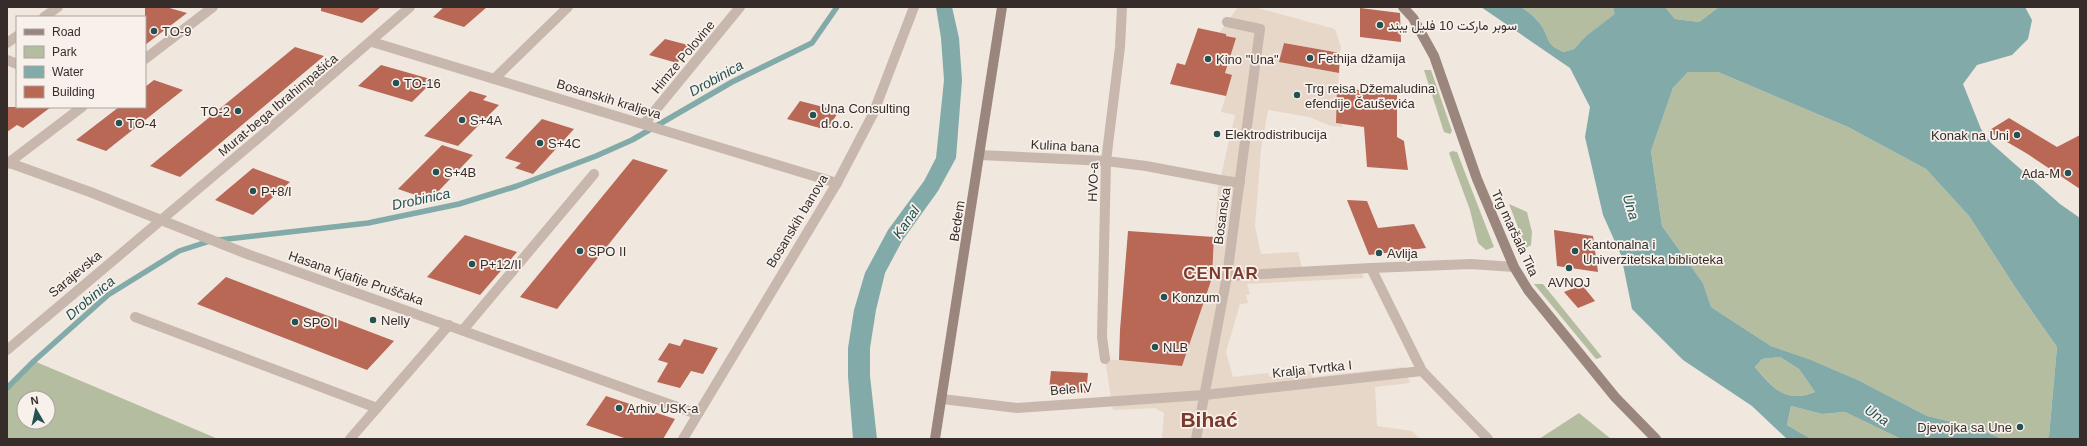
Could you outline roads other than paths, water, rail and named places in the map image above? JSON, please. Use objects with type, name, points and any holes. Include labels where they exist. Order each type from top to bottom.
[{"type":"main road","name":"Bedem","points":[[935,439],[1002,7]]},
{"type":"main road","name":"Trg maršala Tita","points":[[1403,7],[1413,18],[1427,40],[1454,109],[1477,179],[1514,267],[1528,290],[1615,397],[1656,439]]},
{"type":"street","points":[[45,16],[58,7]]},
{"type":"street","points":[[146,58],[213,7]]},
{"type":"street","name":"Murat-bega Ibrahimpašića","points":[[161,221],[372,42],[410,7]]},
{"type":"street","points":[[494,79],[568,7]]},
{"type":"street","name":"Himze Polovine","points":[[646,124],[740,7]]},
{"type":"street","name":"Bosanskih banova","points":[[683,439],[837,182],[873,114],[914,7]]},
{"type":"street","name":"HVO-a","points":[[1105,359],[1102,337],[1106,161],[1120,47],[1122,7]]},
{"type":"street","name":"Bosanska","points":[[1196,439],[1227,276],[1260,30],[1227,22]]},
{"type":"street","points":[[7,43],[16,37]]},
{"type":"street","name":"Bosanskih kraljeva","points":[[372,42],[837,182]]},
{"type":"street","points":[[7,163],[81,108]]},
{"type":"street","name":"Kulina bana","points":[[979,155],[1106,161],[1146,166],[1240,183]]},
{"type":"street","name":"Hasana Kjafije Pruščaka","points":[[7,163],[90,192],[246,254],[697,414]]},
{"type":"street","points":[[463,330],[594,174]]},
{"type":"street","name":"Sarajevska","points":[[7,350],[161,221]]},
{"type":"street","points":[[1227,276],[1471,264],[1514,267]]},
{"type":"street","points":[[1371,268],[1422,371],[1488,439]]},
{"type":"street","points":[[136,317],[377,408]]},
{"type":"street","points":[[350,439],[449,325]]},
{"type":"street","name":"Kralja Tvrtka I","points":[[1204,395],[1325,379],[1422,371]]},
{"type":"street","name":"Bele IV","points":[[942,399],[1017,408],[1112,400],[1204,395]]},
{"type":"water","name":"Una","points":[[1481,7],[1521,7],[1540,23],[1553,46],[1564,52],[1574,49],[1586,36],[1615,14],[1613,7],[1665,7],[1675,19],[1699,22],[1719,7],[2025,7],[2032,20],[2028,39],[2012,55],[1977,65],[1963,84],[1981,129],[1991,143],[2060,204],[2080,218],[2080,439],[2047,439],[2049,436],[2057,347],[2017,290],[1969,216],[1926,169],[1848,127],[1718,72],[1688,72],[1673,88],[1651,151],[1662,226],[1703,283],[1711,307],[1771,346],[1809,359],[1858,380],[1927,416],[1973,427],[2003,439],[1901,439],[1845,412],[1822,414],[1791,406],[1787,425],[1811,439],[1787,439],[1752,406],[1683,360],[1632,309],[1621,255],[1603,215],[1585,137],[1590,107],[1570,68]],"holes":[[[1780,357],[1799,369],[1815,392],[1796,396],[1780,392],[1755,367],[1762,359]]]},
{"type":"waterway","name":"Drobinica","points":[[7,388],[34,361],[108,295],[179,251],[210,241],[368,223],[459,204],[517,186],[596,156],[632,140],[732,82],[812,43],[837,7]]},
{"type":"waterway","name":"Kanal","points":[[865,439],[859,376],[859,348],[865,310],[875,273],[895,236],[931,186],[946,158],[953,80],[950,38],[944,7]]},
{"type":"place","name":"سوبر ماركت 10 فليل يبند","points":[[1380,25]]},
{"type":"place","name":"TO-9","points":[[154,31]]},
{"type":"place","name":"Fethija džamija","points":[[1310,58]]},
{"type":"place","name":"Kino \"Una\"","points":[[1208,59]]},
{"type":"place","name":"TO-16","points":[[396,83]]},
{"type":"place","name":"Trg reisa Džemaludina efendije Čauševića","points":[[1297,95]]},
{"type":"place","name":"TO-2","points":[[238,111]]},
{"type":"place","name":"Una Consulting d.o.o.","points":[[813,115]]},
{"type":"place","name":"S+4A","points":[[462,120]]},
{"type":"place","name":"TO-4","points":[[119,123]]},
{"type":"place","name":"Elektrodistribucija","points":[[1217,134]]},
{"type":"place","name":"Konak na Uni","points":[[2017,135]]},
{"type":"place","name":"S+4C","points":[[540,143]]},
{"type":"place","name":"S+4B","points":[[436,172]]},
{"type":"place","name":"Ada-M","points":[[2068,173]]},
{"type":"place","name":"P+8/I","points":[[253,191]]},
{"type":"place","name":"SPO II","points":[[580,251]]},
{"type":"place","name":"Kantonalna i Univerzitetska biblioteka","points":[[1575,251]]},
{"type":"place","name":"Avlija","points":[[1379,253]]},
{"type":"place","name":"P+12/II","points":[[472,264]]},
{"type":"place","name":"AVNOJ","points":[[1569,268]]},
{"type":"place","name":"Konzum","points":[[1164,297]]},
{"type":"place","name":"Nelly","points":[[373,320]]},
{"type":"place","name":"SPO I","points":[[295,322]]},
{"type":"place","name":"NLB","points":[[1155,347]]},
{"type":"place","name":"Arhiv USK-a","points":[[619,408]]},
{"type":"place","name":"Djevojka sa Une","points":[[2020,427]]},
{"type":"district","name":"CENTAR","points":[[1221,273]]},
{"type":"district","name":"Bihać","points":[[1209,419]]}]
